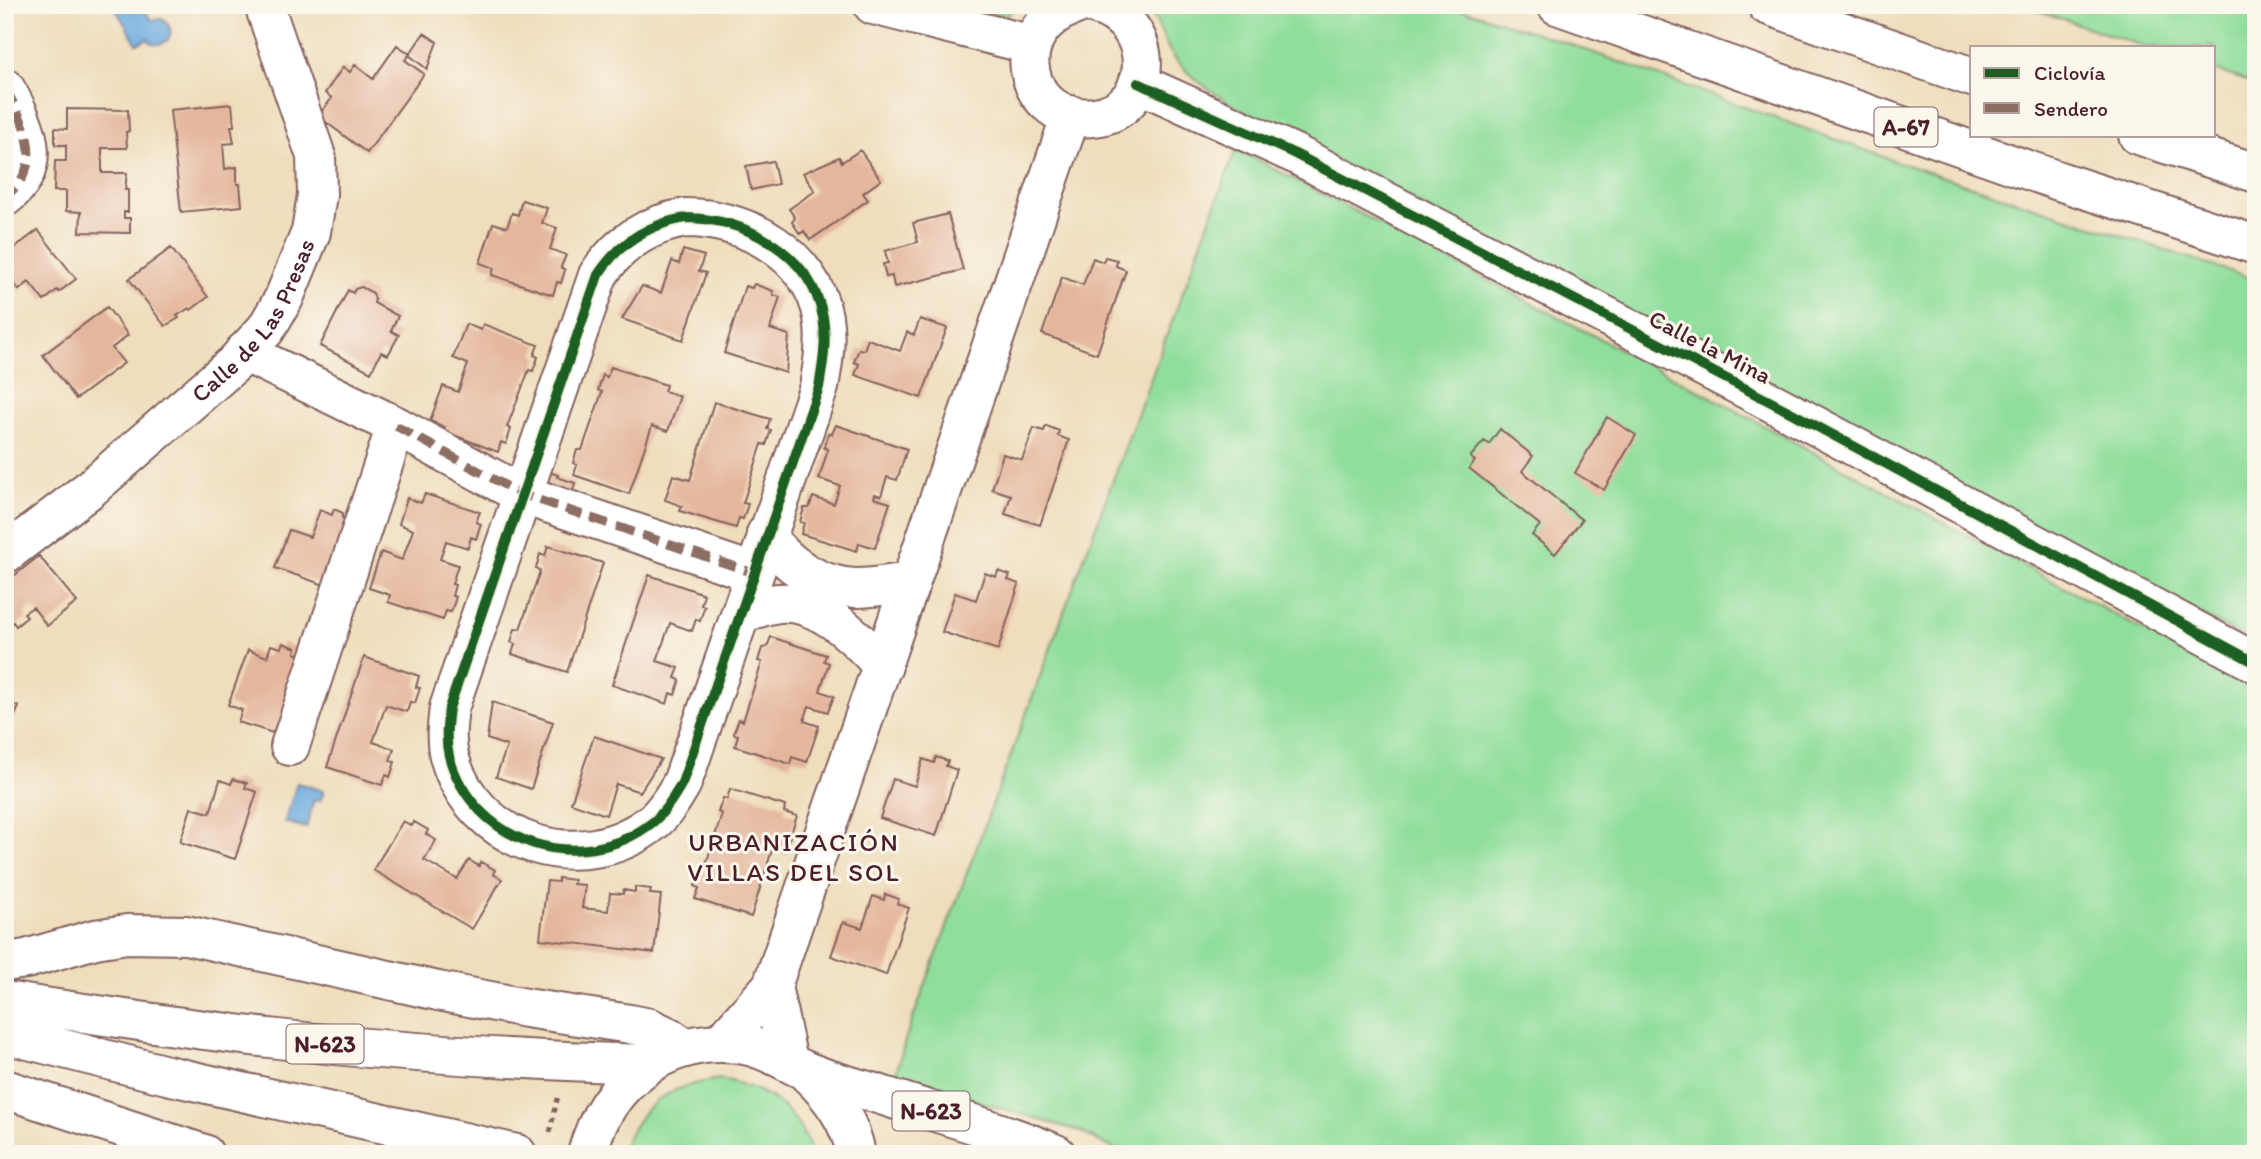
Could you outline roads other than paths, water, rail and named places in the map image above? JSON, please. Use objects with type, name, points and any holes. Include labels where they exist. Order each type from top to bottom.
[{"type":"main road","name":"Calle de Las Presas","points":[[5,554],[90,489],[244,352],[266,329],[289,287],[311,232],[317,195],[316,156],[264,5]]},
{"type":"main road","points":[[873,5],[1032,45]]},
{"type":"main road","points":[[1076,5],[1047,20],[1036,34],[1030,51],[1030,69],[1035,88],[1046,102],[1061,113],[1096,117],[1124,104],[1138,83],[1143,56],[1129,23],[1115,12],[1096,5]]},
{"type":"main road","name":"A-67","points":[[1557,5],[2059,181],[2256,245]]},
{"type":"main road","points":[[1767,5],[1970,76]]},
{"type":"main road","name":"Calle la Mina","points":[[1138,83],[1295,154],[1805,419],[2256,663]]},
{"type":"main road","points":[[5,88],[26,130],[30,153],[26,172],[14,190],[5,197]]},
{"type":"main road","points":[[587,1154],[593,1130],[615,1094],[648,1064],[703,1046],[772,986],[1071,115]]},
{"type":"main road","points":[[2141,136],[2256,173]]},
{"type":"main road","points":[[705,218],[744,228],[784,253],[798,266],[810,283],[823,318],[825,341],[819,387],[766,534],[742,614],[682,783],[654,821],[631,836],[606,847],[579,851],[529,843],[487,818],[469,801],[448,753],[446,731],[455,688],[590,297],[603,268],[624,244],[646,229],[665,221],[705,218]]},
{"type":"main road","points":[[244,352],[396,426],[521,494],[754,573]]},
{"type":"main road","points":[[290,746],[396,426]]},
{"type":"main road","points":[[766,534],[787,561],[823,580],[854,588],[910,582]]},
{"type":"main road","points":[[742,614],[778,603],[791,603],[815,611],[847,630],[883,666]]},
{"type":"main road","points":[[5,961],[26,959],[95,939],[127,934],[186,936],[450,993],[650,1028],[669,1037],[703,1046],[747,1045],[770,1052],[797,1066],[825,1089],[847,1125],[856,1154]]},
{"type":"main road","points":[[772,986],[797,1066]]},
{"type":"main road","name":"N-623","points":[[5,1001],[178,1027],[375,1049],[567,1062],[648,1064]]},
{"type":"main road","points":[[5,1034],[167,1075],[517,1154]]},
{"type":"main road","name":"N-623","points":[[797,1066],[972,1123],[1056,1154]]},
{"type":"main road","points":[[5,1089],[204,1154]]},
{"type":"water","points":[[113,5],[142,5],[151,20],[161,19],[168,25],[168,39],[161,44],[147,39],[137,44]]},
{"type":"water","points":[[297,783],[324,791],[320,801],[314,800],[306,828],[285,822]]},
{"type":"district","name":"URBANIZACIÓN VILLAS DEL SOL","points":[[794,857]]}]
